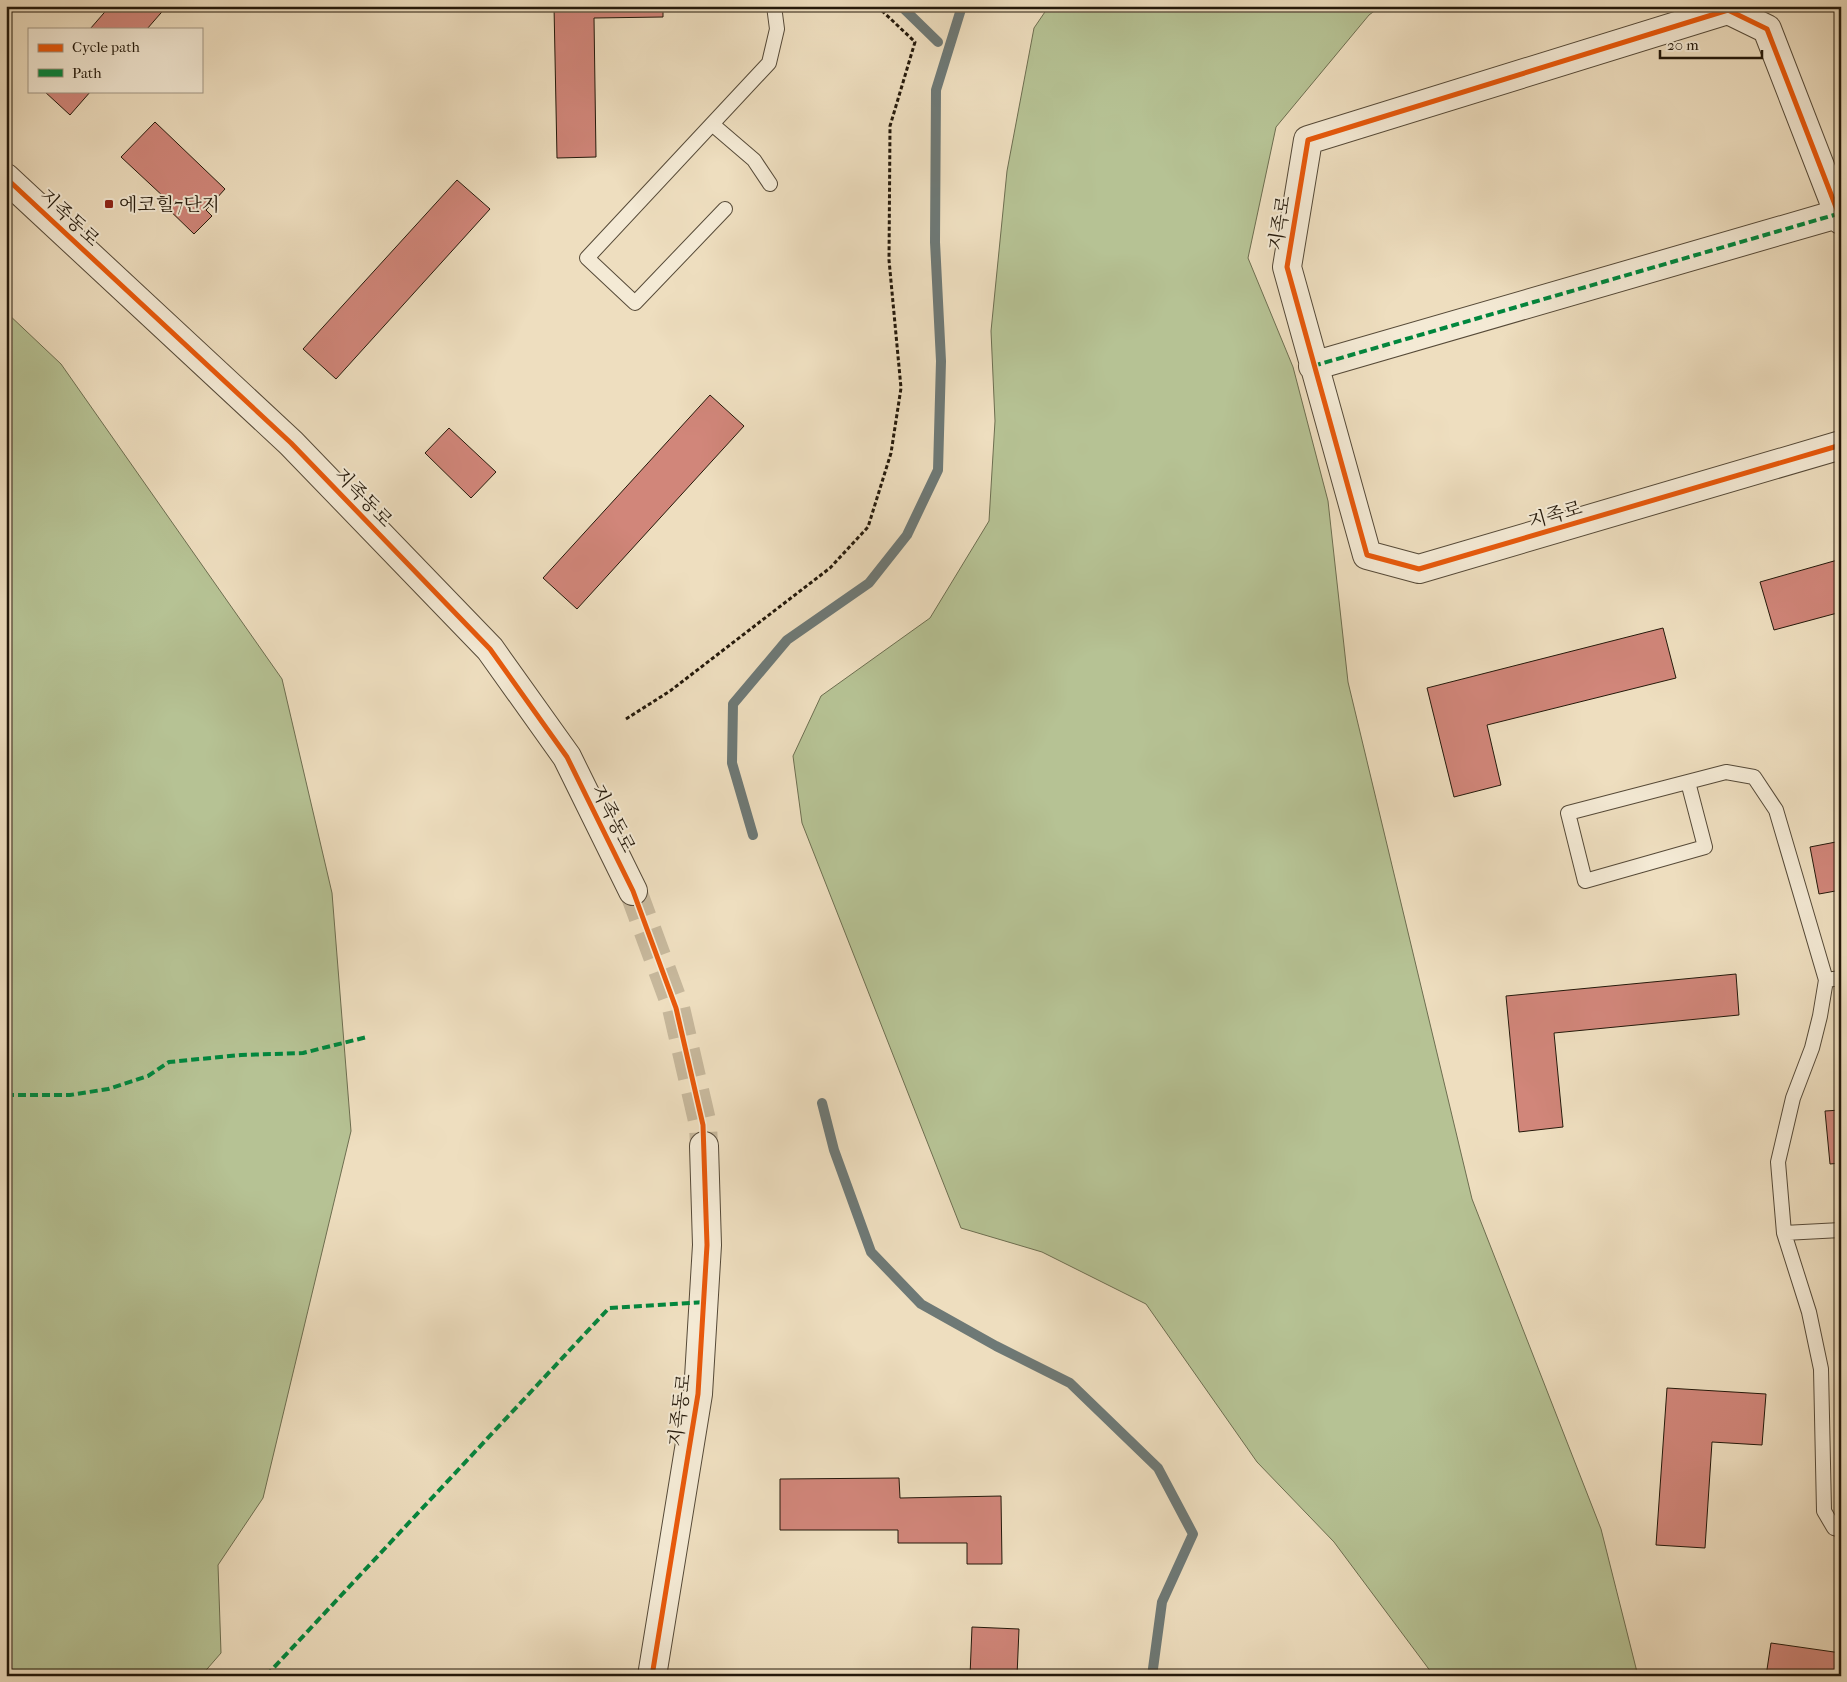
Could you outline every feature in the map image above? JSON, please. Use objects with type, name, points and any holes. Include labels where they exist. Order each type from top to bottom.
[{"type":"street","name":"지족로","points":[[1314,366],[1840,216],[1766,29],[1728,10],[1308,140],[1287,267],[1314,366],[1367,555],[1419,569],[1841,445]]},
{"type":"street","name":"지족동로","points":[[6,178],[292,443],[490,649],[566,757],[633,891]]},
{"type":"street","name":"지족동로","points":[[652,1676],[698,1394],[707,1245],[704,1146]]},
{"type":"lane","points":[[725,209],[635,303],[586,258],[769,63],[777,29],[774,6]]},
{"type":"lane","points":[[712,124],[754,160],[770,184]]},
{"type":"lane","points":[[1688,782],[1705,847],[1585,881],[1568,813],[1726,772],[1754,777],[1776,810],[1826,980],[1812,1048],[1793,1098],[1778,1162],[1784,1233],[1810,1312],[1821,1369],[1824,1510],[1834,1528],[1841,1530]]},
{"type":"lane","points":[[1826,980],[1841,978]]},
{"type":"lane","points":[[1784,1233],[1841,1230]]},
{"type":"path","points":[[626,719],[670,691],[830,568],[868,527],[891,453],[901,388],[889,260],[890,126],[915,42],[876,6]]},
{"type":"green space","points":[[1049,6],[1381,6],[1369,15],[1276,127],[1248,258],[1293,367],[1328,501],[1348,682],[1472,1199],[1601,1529],[1638,1676],[1434,1676],[1334,1542],[1257,1462],[1146,1304],[1042,1252],[961,1228],[802,823],[793,756],[821,696],[930,618],[989,521],[995,421],[991,331],[1007,171],[1034,28]]},
{"type":"green space","points":[[6,312],[61,364],[282,679],[332,893],[351,1131],[263,1498],[218,1565],[221,1653],[201,1676],[6,1676]]},
{"type":"building","points":[[110,6],[167,6],[148,28],[91,28]]},
{"type":"building","points":[[554,6],[663,6],[663,17],[594,18],[596,157],[557,158]]},
{"type":"building","points":[[45,92],[90,92],[70,115]]},
{"type":"building","points":[[155,122],[225,189],[206,210],[212,216],[194,234],[161,202],[165,198],[121,157]]},
{"type":"building","points":[[457,180],[490,209],[336,379],[303,349]]},
{"type":"building","points":[[710,395],[744,426],[577,609],[543,578]]},
{"type":"building","points":[[449,428],[496,472],[471,498],[425,453]]},
{"type":"building","points":[[1841,559],[1841,612],[1774,630],[1760,582]]},
{"type":"building","points":[[1663,628],[1676,678],[1487,725],[1501,785],[1454,797],[1427,688]]},
{"type":"building","points":[[1841,841],[1841,890],[1819,894],[1810,847]]},
{"type":"building","points":[[1736,974],[1739,1015],[1554,1033],[1563,1127],[1519,1132],[1506,996]]},
{"type":"building","points":[[1841,1110],[1841,1163],[1830,1164],[1825,1111]]},
{"type":"building","points":[[1667,1388],[1766,1394],[1762,1445],[1712,1442],[1705,1548],[1656,1545]]},
{"type":"building","points":[[899,1478],[900,1498],[1001,1496],[1002,1564],[967,1564],[967,1543],[898,1543],[898,1530],[780,1530],[780,1479]]},
{"type":"building","points":[[972,1627],[1019,1629],[1017,1676],[970,1676]]},
{"type":"building","points":[[1771,1643],[1841,1653],[1841,1676],[1766,1676]]},
{"type":"waterway","points":[[901,6],[938,42]]},
{"type":"waterway","points":[[753,835],[732,763],[733,704],[787,640],[869,583],[907,535],[938,470],[941,361],[935,242],[936,90],[962,6]]},
{"type":"waterway","points":[[822,1103],[834,1150],[871,1252],[921,1304],[996,1346],[1070,1383],[1158,1468],[1193,1534],[1162,1602],[1152,1676]]},
{"type":"tunnel","points":[[633,891],[676,1008],[703,1125],[704,1146]]},
{"type":"marked path","points":[[1313,366],[1841,213]]},
{"type":"marked path","points":[[6,1095],[70,1095],[108,1089],[148,1076],[169,1062],[241,1055],[303,1053],[367,1037]]},
{"type":"marked path","points":[[266,1676],[609,1308],[704,1302]]},
{"type":"cycle path","points":[[1841,220],[1767,29],[1728,10],[1308,140],[1287,267],[1367,555],[1419,569],[1841,445]]},
{"type":"cycle path","points":[[6,178],[291,443],[490,649],[567,757],[633,891],[676,1008],[703,1125],[707,1245],[698,1394],[652,1676]]},
{"type":"place","name":"에코힐7단지","points":[[109,204]]}]
